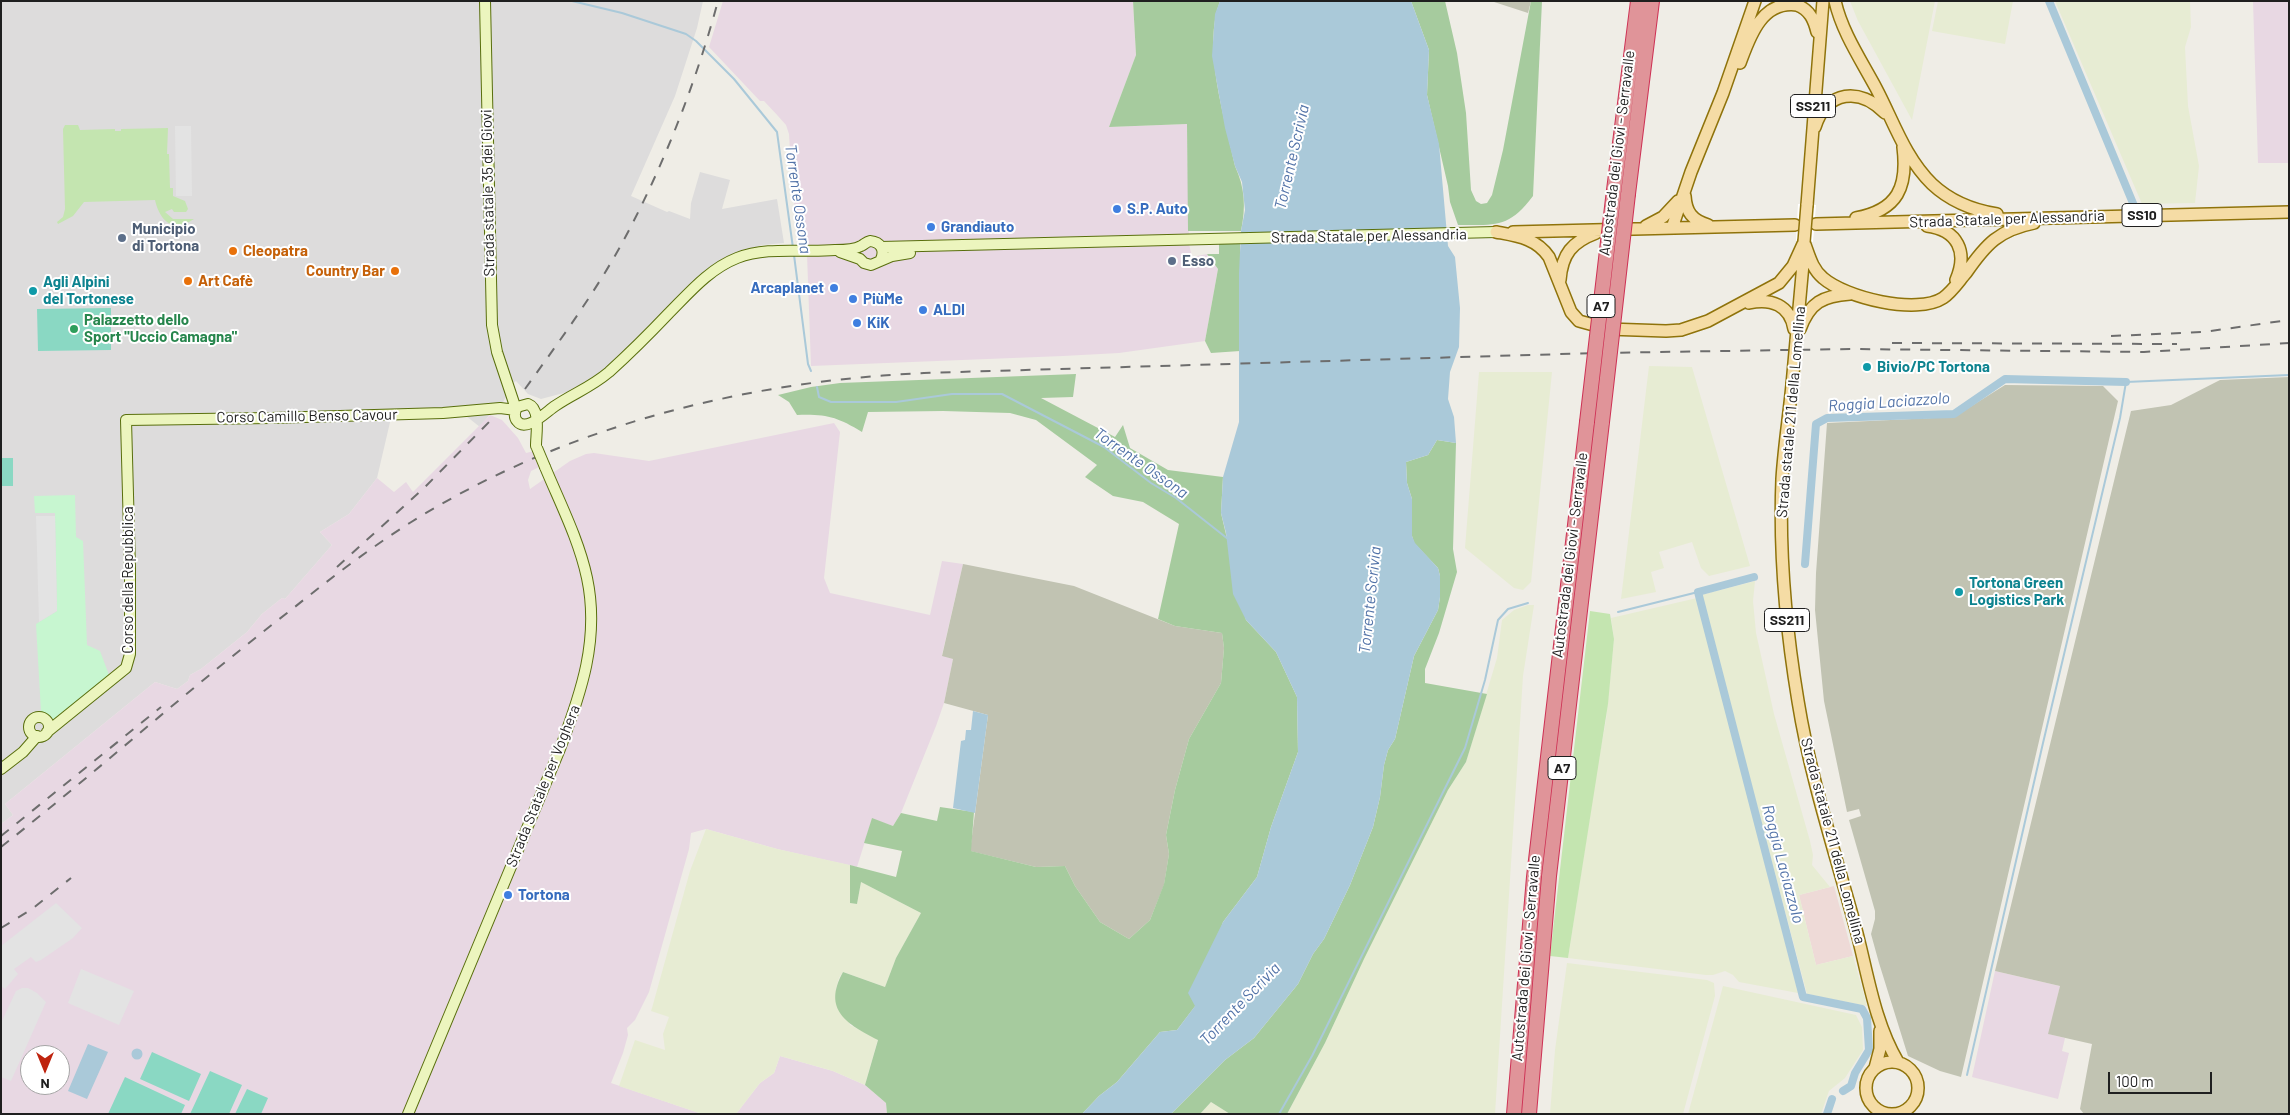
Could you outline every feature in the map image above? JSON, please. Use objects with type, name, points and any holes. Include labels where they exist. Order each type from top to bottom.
[{"type":"highway","name":"Autostrada dei Giovi - Serravalle","points":[[1514,1114],[1534,876],[1614,190],[1638,1]]},
{"type":"highway","name":"Autostrada dei Giovi - Serravalle","points":[[1528,1114],[1549,876],[1652,1]]},
{"type":"main road","name":"Strada statale 35 dei Giovi","points":[[485,1],[492,326],[496,352],[517,415]]},
{"type":"main road","points":[[1672,228],[1723,93],[1755,1]]},
{"type":"main road","name":"Strada statale 211 della Lomellina","points":[[1823,1],[1818,42],[1796,341],[1782,477],[1781,529],[1788,630],[1798,702],[1821,806],[1855,924],[1880,1021],[1889,1047],[1898,1062],[1909,1068],[1917,1079],[1918,1094],[1910,1110],[1898,1113],[1883,1113],[1872,1104],[1867,1094],[1868,1078],[1875,1068],[1880,1049],[1880,1021]]},
{"type":"main road","points":[[1835,1],[1843,26],[1890,118],[1921,171],[1944,194],[1977,210],[2023,218]]},
{"type":"main road","points":[[1723,93],[1739,64],[1758,18],[1773,5],[1792,3],[1804,8],[1813,20],[1818,42]]},
{"type":"main road","points":[[1810,153],[1819,116],[1831,102],[1839,98],[1849,95],[1868,98],[1890,118]]},
{"type":"main road","points":[[1830,224],[1878,212],[1894,200],[1899,192],[1905,172],[1903,142]]},
{"type":"main road","points":[[1685,191],[1686,208],[1692,217],[1715,228]]},
{"type":"main road","points":[[1640,229],[1664,217],[1685,191]]},
{"type":"main road","name":"Strada Statale per Alessandria","points":[[1816,224],[2289,212]]},
{"type":"main road","points":[[1804,242],[1809,258],[1818,272],[1829,282],[1850,294],[1915,306],[1935,302],[1951,290],[1988,244],[1998,236],[2022,226],[2062,218]]},
{"type":"main road","points":[[1889,223],[1938,228],[1952,237],[1960,249],[1961,264],[1951,290]]},
{"type":"main road","name":"Strada Statale per Alessandria","points":[[535,419],[559,403],[586,390],[609,372],[697,285],[721,266],[747,255],[783,250],[831,250],[861,246],[870,241],[877,243],[881,247],[943,247],[1795,225]]},
{"type":"main road","points":[[1560,281],[1562,263],[1567,251],[1579,240],[1603,230]]},
{"type":"main road","points":[[1496,232],[1522,237],[1538,244],[1549,257],[1571,312],[1580,321],[1608,329],[1681,330],[1708,321],[1783,279],[1798,258],[1804,242]]},
{"type":"main road","points":[[860,259],[861,246]]},
{"type":"main road","points":[[881,247],[883,254],[881,260]]},
{"type":"main road","name":"Strada Statale per Alessandria","points":[[831,250],[871,264],[901,254],[943,247]]},
{"type":"main road","points":[[1796,341],[1804,320],[1812,307],[1826,298],[1850,294]]},
{"type":"main road","points":[[1739,305],[1767,301],[1780,305],[1791,317],[1796,341]]},
{"type":"main road","name":"Strada statale 35 dei Giovi","points":[[507,382],[530,405]]},
{"type":"main road","name":"Strada Statale per Alessandria","points":[[530,405],[559,403]]},
{"type":"main road","points":[[520,404],[530,405],[536,412],[535,419],[530,424],[517,415],[520,404]]},
{"type":"main road","name":"Corso Camillo Benso Cavour","points":[[126,420],[271,418],[488,410],[517,415]]},
{"type":"main road","name":"Strada Statale per Voghera","points":[[408,1114],[560,749],[578,702],[590,646],[591,618],[587,576],[546,467],[537,447],[517,415]]},
{"type":"main road","name":"Strada Statale per Voghera","points":[[535,419],[537,447]]},
{"type":"main road","name":"Corso della Repubblica","points":[[1,769],[126,668],[130,654],[126,420]]},
{"type":"main road","points":[[1875,1068],[1890,1062],[1898,1062]]},
{"type":"shaded area","points":[[1,1],[703,1],[697,28],[675,96],[631,196],[667,212],[669,211],[690,219],[691,203],[700,172],[730,180],[722,209],[777,199],[784,243],[762,245],[728,257],[625,353],[598,375],[571,391],[541,399],[528,394],[516,381],[506,387],[508,394],[503,402],[498,404],[480,427],[466,416],[391,418],[377,478],[349,514],[320,532],[332,545],[285,599],[282,598],[262,614],[247,632],[201,669],[190,675],[188,681],[177,689],[155,682],[5,804],[13,815],[1,824]]},
{"type":"shaded area","points":[[723,1],[1133,1],[1136,55],[1109,127],[1187,124],[1189,244],[1192,257],[1207,254],[1218,269],[1205,341],[1119,353],[811,366],[807,254],[793,199],[789,134],[786,125],[778,116],[764,101],[760,101],[709,47]]},
{"type":"shaded area","points":[[1491,1],[1531,1],[1528,13]]},
{"type":"shaded area","points":[[1850,1],[1935,1],[1912,120],[1858,21]]},
{"type":"shaded area","points":[[1938,1],[2013,1],[2005,44],[1932,31]]},
{"type":"shaded area","points":[[2055,1],[2190,1],[2191,27],[2185,47],[2188,106],[2199,166],[2195,203],[2142,204]]},
{"type":"shaded area","points":[[2253,1],[2289,1],[2289,163],[2258,163]]},
{"type":"shaded area","points":[[175,126],[191,126],[192,196],[176,196]]},
{"type":"shaded area","points":[[1649,366],[1692,367],[1750,566],[1709,576],[1701,568],[1692,542],[1659,552],[1664,568],[1651,572],[1656,592],[1621,599]]},
{"type":"shaded area","points":[[1479,372],[1552,372],[1531,582],[1523,590],[1514,588],[1465,548]]},
{"type":"shaded area","name":"Tortona Green Logistics Park","points":[[2289,377],[2289,1114],[2084,1114],[2080,1109],[2092,1044],[2048,1034],[2060,986],[1995,971],[2131,411],[2171,405],[2220,380]]},
{"type":"shaded area","name":"Tortona Green Logistics Park","points":[[2005,385],[2103,386],[2118,401],[1961,1077],[1940,1071],[1908,1056],[1879,963],[1871,934],[1875,911],[1849,820],[1861,816],[1859,809],[1847,812],[1824,701],[1815,610],[1816,573],[1827,423],[1954,417]]},
{"type":"shaded area","points":[[490,415],[502,420],[518,438],[526,453],[534,451],[541,466],[531,471],[528,480],[530,489],[570,461],[586,454],[594,453],[649,461],[834,423],[840,432],[824,578],[830,593],[930,615],[942,561],[963,564],[942,655],[953,659],[944,703],[901,813],[893,826],[872,819],[857,867],[777,849],[706,829],[691,833],[689,849],[649,992],[635,1020],[627,1028],[628,1035],[623,1053],[611,1083],[702,1114],[1,1114],[1,824],[13,815],[5,804],[155,682],[177,689],[188,681],[190,675],[201,669],[247,632],[262,614],[282,598],[285,599],[332,545],[320,532],[349,514],[377,478],[394,492],[406,482],[413,492]]},
{"type":"shaded area","points":[[36,516],[55,516],[57,611],[39,622]]},
{"type":"shaded area","points":[[963,564],[1074,586],[1175,626],[1222,633],[1224,648],[1221,683],[1189,739],[1175,790],[1166,835],[1169,854],[1164,885],[1150,920],[1129,939],[1100,922],[1075,886],[1065,866],[1036,867],[970,851],[988,715],[944,703],[953,659],[942,656]]},
{"type":"shaded area","points":[[1755,581],[1753,601],[1756,633],[1774,714],[1810,841],[1813,855],[1812,865],[1830,887],[1799,895],[1816,965],[1853,956],[1867,1006],[1807,994],[1701,595]]},
{"type":"shaded area","points":[[1697,598],[1798,993],[1739,982],[1733,975],[1725,971],[1706,975],[1568,958],[1606,720],[1614,639],[1611,618]]},
{"type":"shaded area","points":[[1534,605],[1523,676],[1495,1114],[1287,1114],[1325,1043],[1364,959],[1448,790],[1466,762],[1497,658],[1502,620],[1514,610]]},
{"type":"shaded area","points":[[706,829],[777,849],[850,865],[850,903],[857,904],[861,882],[921,913],[896,958],[885,987],[843,972],[839,978],[836,989],[850,1025],[878,1039],[865,1085],[833,1071],[780,1056],[774,1073],[760,1083],[736,1114],[702,1114],[619,1086],[635,1040],[665,1050],[663,1034],[669,1017],[651,1011],[690,871]]},
{"type":"shaded area","points":[[1834,886],[1853,956],[1816,965],[1799,895]]},
{"type":"shaded area","points":[[56,903],[82,928],[73,938],[41,960],[36,962],[31,957],[14,969],[18,974],[5,989],[1,986],[1,946]]},
{"type":"shaded area","points":[[1567,963],[1707,980],[1714,983],[1715,996],[1683,1114],[1550,1114],[1555,1050]]},
{"type":"shaded area","points":[[81,969],[134,991],[119,1025],[68,1003]]},
{"type":"shaded area","points":[[1995,971],[2060,986],[2049,1034],[2065,1038],[2062,1051],[2069,1053],[2058,1099],[1972,1077]]},
{"type":"shaded area","points":[[1723,986],[1856,1015],[1862,1027],[1863,1050],[1845,1078],[1829,1091],[1821,1114],[1688,1114]]},
{"type":"shaded area","points":[[28,988],[37,993],[46,1002],[27,1045],[20,1045],[20,1061],[11,1081],[1,1077],[1,1023],[16,991]]},
{"type":"shaded area","points":[[780,1056],[833,1071],[865,1085],[886,1103],[887,1114],[736,1114],[760,1083],[774,1073]]},
{"type":"shaded area","points":[[1211,1102],[1230,1114],[1200,1114]]},
{"type":"green space","points":[[1133,1],[1220,1],[1215,20],[1213,40],[1214,61],[1221,105],[1235,166],[1243,190],[1244,214],[1241,231],[1188,231],[1187,124],[1109,127],[1136,55]]},
{"type":"green space","points":[[1411,1],[1445,1],[1457,53],[1466,113],[1471,190],[1476,201],[1481,204],[1487,203],[1492,195],[1503,150],[1531,1],[1542,1],[1533,196],[1509,219],[1492,224],[1458,225],[1450,202],[1427,95],[1429,50]]},
{"type":"green space","points":[[65,125],[78,125],[80,130],[115,129],[115,131],[121,131],[121,129],[168,128],[167,154],[169,154],[170,188],[173,188],[173,196],[185,201],[188,209],[186,212],[174,212],[172,209],[165,212],[173,219],[194,219],[183,225],[172,225],[161,215],[155,200],[84,202],[73,216],[58,224],[57,222],[63,217],[65,209],[63,129]]},
{"type":"green space","points":[[1219,244],[1240,244],[1240,351],[1211,353],[1205,341],[1218,269],[1207,254],[1219,254]]},
{"type":"green space","name":"Palazzetto dello Sport \"Uccio Camagna\"","points":[[111,308],[111,350],[38,351],[37,309]]},
{"type":"green space","points":[[1076,374],[1073,397],[1041,398],[1115,437],[1123,425],[1130,448],[1168,470],[1223,477],[1221,513],[1246,620],[1276,652],[1297,697],[1298,752],[1271,827],[1257,877],[1223,922],[1196,1005],[1177,1030],[1160,1032],[1117,1082],[1099,1096],[1082,1114],[887,1114],[886,1103],[865,1085],[878,1040],[856,1028],[841,1014],[835,996],[837,985],[843,972],[885,987],[896,958],[921,913],[861,882],[857,904],[850,903],[850,865],[896,877],[902,851],[864,843],[872,818],[893,826],[901,813],[937,821],[940,807],[974,812],[971,851],[1036,867],[1065,866],[1075,886],[1100,922],[1129,939],[1150,920],[1164,884],[1169,854],[1166,835],[1175,790],[1189,739],[1221,683],[1224,648],[1222,633],[1175,626],[1158,619],[1179,524],[1143,502],[1113,496],[1085,477],[1097,465],[1036,420],[1010,413],[943,411],[868,412],[862,432],[846,423],[831,418],[816,415],[797,415],[789,402],[778,395],[811,387],[840,383]]},
{"type":"green space","points":[[1437,440],[1456,443],[1453,549],[1457,572],[1439,633],[1425,669],[1425,683],[1487,694],[1466,762],[1448,790],[1364,959],[1325,1043],[1287,1114],[1230,1114],[1211,1102],[1200,1114],[1171,1114],[1225,1060],[1254,1038],[1298,984],[1313,954],[1324,939],[1350,885],[1373,827],[1380,797],[1384,765],[1388,750],[1395,739],[1414,656],[1438,610],[1440,576],[1438,568],[1414,543],[1412,536],[1412,499],[1407,483],[1406,462],[1428,455]]},
{"type":"green space","points":[[1,458],[13,458],[13,486],[1,486]]},
{"type":"green space","points":[[75,495],[76,537],[83,541],[87,645],[100,651],[109,675],[53,721],[41,712],[36,624],[57,611],[55,513],[35,513],[34,496]]},
{"type":"green space","points":[[1590,611],[1610,614],[1614,639],[1608,704],[1568,958],[1550,956]]},
{"type":"green space","points":[[152,1052],[201,1074],[189,1101],[140,1079]]},
{"type":"green space","points":[[210,1071],[242,1085],[229,1114],[190,1114]]},
{"type":"green space","points":[[125,1077],[185,1105],[181,1114],[108,1114]]},
{"type":"green space","points":[[247,1089],[268,1098],[261,1114],[235,1114]]},
{"type":"water","name":"Torrente Scrivia","points":[[1220,1],[1411,1],[1429,50],[1427,95],[1439,144],[1448,246],[1455,257],[1460,308],[1459,347],[1450,372],[1448,399],[1454,417],[1456,443],[1437,440],[1428,455],[1406,462],[1407,483],[1412,499],[1412,536],[1415,543],[1438,568],[1440,597],[1438,610],[1414,656],[1395,739],[1388,750],[1384,765],[1380,797],[1373,827],[1350,885],[1324,939],[1313,954],[1298,984],[1254,1038],[1225,1060],[1171,1114],[1082,1114],[1099,1096],[1117,1082],[1160,1032],[1177,1030],[1195,1006],[1188,993],[1223,922],[1257,877],[1271,827],[1298,752],[1297,697],[1276,652],[1246,620],[1233,594],[1226,533],[1221,513],[1223,477],[1239,422],[1239,273],[1241,231],[1245,210],[1242,182],[1235,166],[1225,128],[1212,56],[1215,14]]},
{"type":"water","points":[[973,711],[988,715],[975,813],[953,808],[961,741],[965,740],[966,730],[971,730]]},
{"type":"water","points":[[88,1044],[108,1052],[87,1099],[70,1092],[70,1086]]},
{"type":"water","points":[[137,1048],[143,1054],[137,1060],[131,1054]]},
{"type":"pier","points":[[1798,204],[1816,205],[1813,242],[1796,241]]},
{"type":"waterway","name":"Torrente Ossona","points":[[572,1],[622,13],[686,34],[696,41],[734,79],[777,132],[793,248]]},
{"type":"waterway","name":"Roggia Laciazzolo","points":[[2049,1],[2135,208]]},
{"type":"waterway","name":"Torrente Ossona","points":[[794,255],[808,364],[811,371]]},
{"type":"waterway","points":[[1967,1075],[2120,418],[2126,382],[2289,375]]},
{"type":"waterway","name":"Roggia Laciazzolo","points":[[1805,564],[1816,424],[1827,418],[1954,414],[2005,379],[2126,382]]},
{"type":"waterway","name":"Torrente Ossona","points":[[817,387],[819,397],[831,402],[896,402],[952,394],[1002,394],[1104,447],[1151,483],[1176,498],[1228,539]]},
{"type":"waterway","name":"Roggia Laciazzolo","points":[[1754,577],[1698,592],[1803,997],[1862,1009],[1867,1018],[1869,1050],[1855,1073],[1851,1086],[1843,1091]]},
{"type":"waterway","points":[[1618,612],[1698,592]]},
{"type":"waterway","points":[[1279,1114],[1312,1056],[1465,748],[1485,680],[1498,620],[1508,609],[1528,603]]},
{"type":"waterway","name":"Roggia Laciazzolo","points":[[1827,1114],[1832,1099]]},
{"type":"railway","points":[[525,389],[598,284],[620,247],[650,188],[688,96],[718,1]]},
{"type":"railway","points":[[2111,336],[2203,332],[2289,320]]},
{"type":"railway","points":[[1892,343],[2177,344]]},
{"type":"railway","points":[[1,847],[322,585],[421,516],[479,484],[539,456],[601,432],[664,413],[728,398],[793,386],[858,378],[924,373],[1597,353],[1850,349],[2144,352],[2289,343]]},
{"type":"railway","points":[[337,567],[424,488],[494,417]]},
{"type":"railway","points":[[1,836],[161,707]]},
{"type":"railway","points":[[1,928],[32,909],[71,878]]},
{"type":"place","name":"S.P. Auto","points":[[1117,209]]},
{"type":"place","name":"Grandiauto","points":[[931,227]]},
{"type":"place","name":"Municipio di Tortona","points":[[122,238]]},
{"type":"place","name":"Cleopatra","points":[[233,251]]},
{"type":"place","name":"Esso","points":[[1172,261]]},
{"type":"place","name":"Country Bar","points":[[395,271]]},
{"type":"place","name":"Art Cafè","points":[[188,281]]},
{"type":"place","name":"Arcaplanet","points":[[834,288]]},
{"type":"place","name":"Agli Alpini del Tortonese","points":[[33,291]]},
{"type":"place","name":"PiùMe","points":[[853,299]]},
{"type":"place","name":"ALDI","points":[[923,310]]},
{"type":"place","name":"KiK","points":[[857,323]]},
{"type":"place","name":"Palazzetto dello Sport \"Uccio Camagna\"","points":[[74,329]]},
{"type":"place","name":"Bivio/PC Tortona","points":[[1867,367]]},
{"type":"place","name":"Tortona Green Logistics Park","points":[[1959,592]]},
{"type":"place","name":"Tortona","points":[[508,895]]}]
